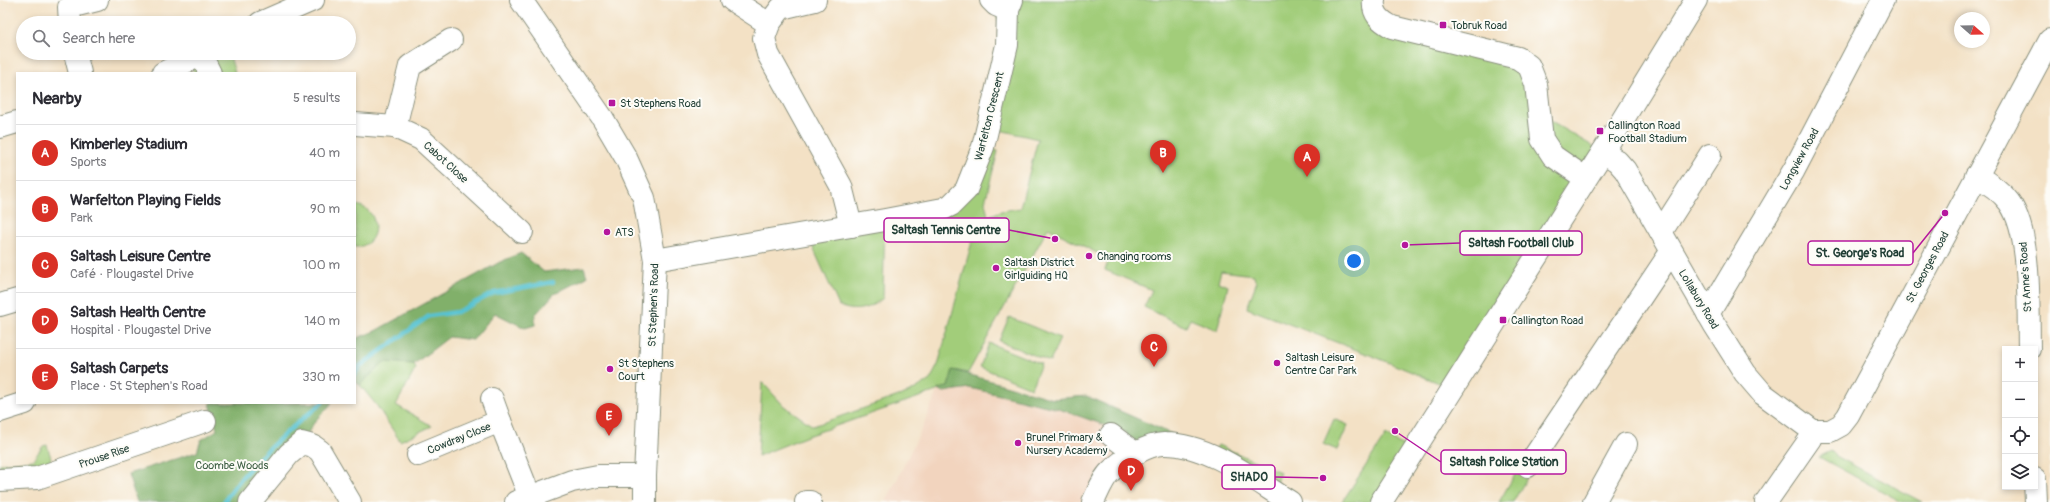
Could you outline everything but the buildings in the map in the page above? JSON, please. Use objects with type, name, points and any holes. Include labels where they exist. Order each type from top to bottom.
[{"type":"street","points":[[70,16],[69,7],[97,0]]},
{"type":"street","points":[[276,16],[313,0]]},
{"type":"street","name":"St Stephen's Road","points":[[521,0],[603,119],[626,158],[644,198],[655,260],[645,502]]},
{"type":"street","points":[[732,0],[769,24]]},
{"type":"street","points":[[815,0],[781,8],[769,24],[764,38],[768,54],[841,186],[851,226]]},
{"type":"street","points":[[1374,0],[1373,7],[1379,19],[1392,27],[1518,58],[1529,66],[1536,84],[1542,139],[1553,156],[1585,178]]},
{"type":"street","points":[[1381,502],[1585,178],[1603,152],[1696,0]]},
{"type":"street","name":"Longview Road","points":[[1708,314],[1794,170],[1883,0]]},
{"type":"street","name":"Warfelton Crescent","points":[[655,260],[851,226],[942,209],[951,205],[966,190],[983,147],[1008,45],[1004,3]]},
{"type":"street","points":[[396,126],[410,66],[452,40]]},
{"type":"street","name":"St. Georges Road","points":[[1814,431],[1830,431],[1840,425],[1848,416],[2050,40]]},
{"type":"street","points":[[77,60],[80,72]]},
{"type":"street","points":[[166,72],[205,60]]},
{"type":"street","points":[[0,127],[16,122]]},
{"type":"street","name":"Cabot Close","points":[[356,124],[396,126],[421,139],[522,232]]},
{"type":"street","name":"Lollabury Road","points":[[1603,152],[1617,161],[1625,170],[1671,252],[1745,373],[1763,394],[1814,431]]},
{"type":"street","points":[[1661,232],[1710,155]]},
{"type":"street","name":"St Anne's Road","points":[[1976,176],[1995,186],[2010,203],[2020,224],[2025,245],[2029,346]]},
{"type":"street","points":[[1528,466],[1671,252]]},
{"type":"street","points":[[0,305],[16,300]]},
{"type":"street","name":"Cowdray Close","points":[[492,399],[523,499]]},
{"type":"street","points":[[0,411],[22,404]]},
{"type":"street","name":"Prouse Rise","points":[[0,480],[37,478],[206,421]]},
{"type":"street","name":"Cowdray Close","points":[[418,455],[500,421]]},
{"type":"street","points":[[1766,502],[1814,431]]},
{"type":"street","points":[[1111,435],[1136,454]]},
{"type":"street","points":[[1093,502],[1110,471],[1136,454],[1163,443],[1186,446],[1206,453],[1248,475],[1290,502]]},
{"type":"street","points":[[250,502],[289,454],[302,444],[313,446],[320,451],[350,502]]},
{"type":"street","points":[[1594,502],[1626,444]]},
{"type":"street","points":[[523,499],[572,481],[598,476],[645,476]]},
{"type":"street","points":[[2035,490],[2036,502]]},
{"type":"shaded area","name":"Brunel Primary & Nursery Academy","points":[[970,388],[1059,409],[1128,433],[1102,502],[886,502],[923,426],[938,389],[944,392]]},
{"type":"green space","points":[[991,0],[1374,0],[1379,19],[1518,58],[1539,115],[1603,152],[1451,388],[1247,308],[1257,281],[1255,280],[1254,275],[1221,271],[1218,282],[1228,286],[1217,330],[1190,319],[1186,327],[1144,307],[1152,290],[1105,270],[1109,259],[1048,228],[968,373],[953,370],[948,387],[810,435],[758,456],[762,382],[784,406],[813,426],[910,392],[930,380],[938,365],[976,227],[974,223],[941,223],[936,210],[943,209],[983,147],[998,151],[985,202],[988,216],[1001,211],[1020,208],[1038,139],[987,127],[1007,45]]},
{"type":"green space","points":[[231,60],[235,72],[194,72],[190,61]]},
{"type":"green space","points":[[356,205],[364,207],[370,212],[374,219],[374,234],[370,241],[364,245],[356,247]]},
{"type":"green space","points":[[885,220],[883,298],[873,305],[862,309],[851,309],[839,306],[807,234]]},
{"type":"green space","points":[[521,253],[544,272],[584,267],[587,277],[554,294],[535,315],[535,325],[525,328],[495,313],[473,340],[449,337],[414,364],[384,362],[360,385],[356,383],[356,339],[375,331],[500,262]]},
{"type":"green space","points":[[1009,317],[1060,338],[1050,362],[999,341]]},
{"type":"green space","points":[[989,343],[1041,364],[1031,388],[980,367]]},
{"type":"green space","points":[[384,361],[414,364],[416,368],[396,405],[432,426],[400,441],[377,406],[360,385]]},
{"type":"green space","points":[[953,370],[1053,399],[1086,396],[1172,434],[1169,444],[1124,440],[1127,433],[1059,409],[970,388],[944,392],[938,389],[948,387]]},
{"type":"green space","name":"Coombe Woods","points":[[210,404],[331,404],[315,421],[302,443],[250,502],[137,502],[128,474],[197,452],[201,440],[217,430]]},
{"type":"green space","points":[[1334,419],[1348,425],[1337,450],[1323,444]]},
{"type":"green space","points":[[1386,435],[1412,452],[1381,502],[1342,502]]},
{"type":"green space","points":[[47,445],[51,458],[44,476],[0,480],[0,464],[33,460],[43,446]]},
{"type":"green space","points":[[1218,445],[1280,472],[1273,491],[1215,450]]},
{"type":"green space","points":[[1831,451],[1836,456],[1922,502],[1902,502],[1819,457]]},
{"type":"green space","points":[[1521,464],[1531,471],[1513,502],[1499,502]]},
{"type":"waterway","points":[[356,372],[360,366],[429,316],[457,312],[494,293],[553,282]]},
{"type":"waterway","points":[[224,502],[233,488],[256,462],[282,436],[321,404]]},
{"type":"place","name":"Tobruk Road","points":[[1443,25]]},
{"type":"place","name":"St Stephens Road","points":[[612,103]]},
{"type":"place","name":"Callington Road Football Stadium","points":[[1600,131]]},
{"type":"place","name":"Warfelton Playing Fields","points":[[1163,173]]},
{"type":"place","name":"Kimberley Stadium","points":[[1307,177]]},
{"type":"place","name":"St. George's Road","points":[[1945,213]]},
{"type":"place","name":"ATS","points":[[607,232]]},
{"type":"place","name":"Saltash Tennis Centre","points":[[1055,239]]},
{"type":"place","name":"Saltash Football Club","points":[[1405,245]]},
{"type":"place","name":"Changing rooms","points":[[1089,256]]},
{"type":"place","name":"Saltash District Girlguiding HQ","points":[[996,268]]},
{"type":"place","name":"Callington Road","points":[[1503,320]]},
{"type":"place","name":"Saltash Leisure Centre Car Park","points":[[1277,363]]},
{"type":"place","name":"Saltash Leisure Centre","points":[[1154,367]]},
{"type":"place","name":"St Stephens Court","points":[[610,369]]},
{"type":"place","name":"Saltash Police Station","points":[[1395,431]]},
{"type":"place","name":"Saltash Carpets","points":[[609,436]]},
{"type":"place","name":"Brunel Primary & Nursery Academy","points":[[1018,443]]},
{"type":"place","name":"SHADO","points":[[1323,478]]},
{"type":"place","name":"Saltash Health Centre","points":[[1131,491]]}]
